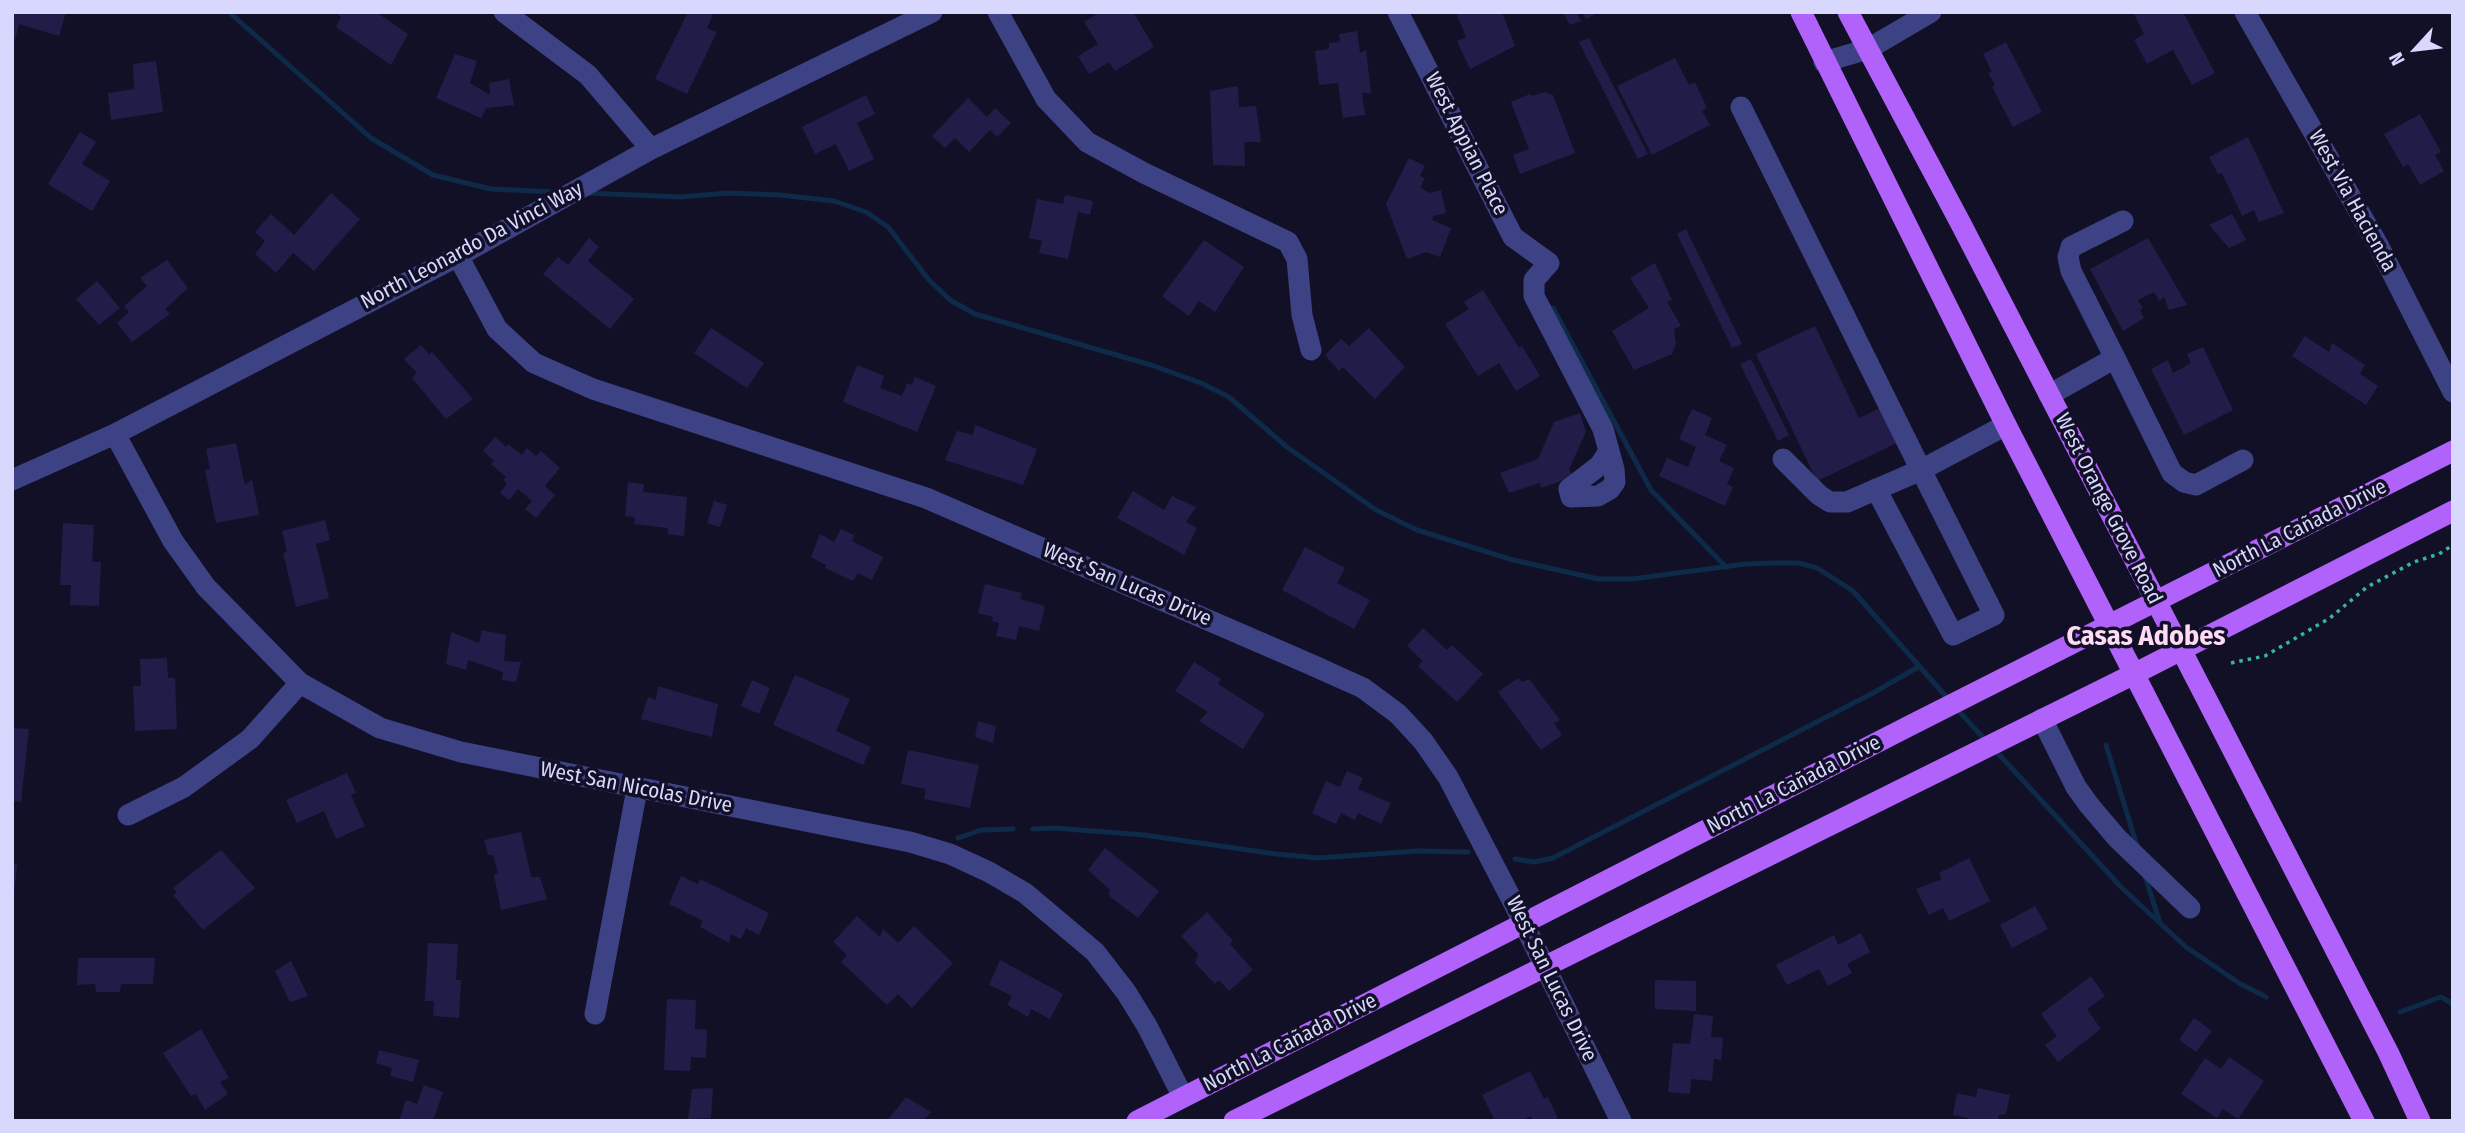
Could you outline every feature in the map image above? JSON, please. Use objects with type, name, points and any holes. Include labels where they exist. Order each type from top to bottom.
[{"type":"main road","points":[[1801,12],[2006,425],[2364,1121]]},
{"type":"main road","name":"West Orange Grove Road","points":[[1847,12],[2156,601],[2330,939],[2419,1120]]},
{"type":"main road","name":"North La Cañada Drive","points":[[1138,1121],[2453,451]]},
{"type":"main road","name":"North La Cañada Drive","points":[[1234,1121],[2134,674],[2453,511]]},
{"type":"street","points":[[504,12],[588,75],[651,149]]},
{"type":"street","name":"North Leonardo Da Vinci Way","points":[[12,480],[116,433],[458,256],[651,149],[932,12]]},
{"type":"street","points":[[998,12],[1046,99],[1087,142],[1144,173],[1288,242],[1297,259],[1302,315],[1311,350]]},
{"type":"street","name":"West Appian Place","points":[[1398,12],[1513,237],[1549,263],[1534,280],[1534,296],[1602,429],[1609,451]]},
{"type":"street","points":[[1824,62],[1868,49],[1931,12]]},
{"type":"street","name":"West Via Hacienda","points":[[2245,12],[2378,245],[2453,392]]},
{"type":"street","points":[[1741,107],[1994,615],[1953,635],[1876,489]]},
{"type":"street","points":[[2123,221],[2071,247],[2068,257],[2071,271],[2172,473],[2184,482],[2196,485],[2243,460]]},
{"type":"street","name":"West San Lucas Drive","points":[[458,256],[497,329],[534,363],[593,389],[926,498],[1363,688],[1398,714],[1430,750],[1448,778],[1621,1121]]},
{"type":"street","points":[[2049,395],[2115,358]]},
{"type":"street","points":[[1783,459],[1819,495],[1830,502],[1847,502],[1921,470],[2006,425]]},
{"type":"street","name":"West San Nicolas Drive","points":[[116,433],[173,541],[206,587],[300,683],[380,729],[461,752],[910,842],[950,854],[989,872],[1025,892],[1095,952],[1126,992],[1147,1026],[1184,1097]]},
{"type":"street","points":[[128,816],[184,787],[250,739],[300,683]]},
{"type":"street","points":[[2042,719],[2089,805],[2117,838],[2190,908]]},
{"type":"street","points":[[595,1014],[637,789]]},
{"type":"path","points":[[2231,663],[2265,656],[2330,618],[2367,587],[2453,545]]},
{"type":"building","points":[[12,12],[66,12],[59,36],[19,24],[15,40],[12,39]]},
{"type":"building","points":[[336,12],[376,12],[408,34],[391,65],[336,27],[341,17]]},
{"type":"building","points":[[688,12],[714,12],[707,28],[717,32],[687,94],[655,79]]},
{"type":"building","points":[[1100,12],[1133,12],[1154,47],[1115,71],[1109,62],[1089,74],[1078,56],[1098,44],[1084,22]]},
{"type":"building","points":[[1456,12],[1502,12],[1515,46],[1470,69],[1457,41],[1466,37]]},
{"type":"building","points":[[1563,12],[1576,12],[1581,21],[1570,25]]},
{"type":"building","points":[[1583,12],[1599,12],[1586,19]]},
{"type":"building","points":[[2133,12],[2183,12],[2215,73],[2192,85],[2173,50],[2147,64],[2134,40],[2144,34]]},
{"type":"building","points":[[1357,31],[1360,53],[1366,50],[1371,93],[1362,93],[1365,115],[1343,118],[1338,83],[1319,85],[1315,51],[1329,49],[1329,43],[1340,42],[1339,34]]},
{"type":"building","points":[[1589,38],[1648,154],[1638,159],[1579,42]]},
{"type":"building","points":[[2006,42],[2042,112],[2013,127],[1992,87],[1995,85],[1988,73],[1992,72],[1983,54]]},
{"type":"building","points":[[455,54],[477,61],[470,83],[490,95],[489,83],[509,79],[514,105],[486,108],[481,118],[436,98]]},
{"type":"building","points":[[1675,58],[1689,85],[1695,82],[1707,108],[1702,111],[1710,125],[1652,155],[1617,86]]},
{"type":"building","points":[[156,61],[163,112],[111,120],[108,93],[134,89],[133,64]]},
{"type":"building","points":[[1238,86],[1239,107],[1256,106],[1261,142],[1244,142],[1245,166],[1213,165],[1210,91]]},
{"type":"building","points":[[1545,92],[1553,95],[1575,153],[1520,174],[1513,155],[1529,149],[1511,102],[1530,94],[1532,96]]},
{"type":"building","points":[[866,95],[875,114],[857,123],[874,159],[849,171],[836,144],[815,154],[802,127]]},
{"type":"building","points":[[968,98],[987,117],[995,108],[1011,123],[997,137],[990,130],[969,152],[955,138],[945,148],[932,136]]},
{"type":"building","points":[[2420,114],[2441,152],[2435,155],[2444,171],[2420,185],[2408,164],[2403,167],[2384,134]]},
{"type":"building","points":[[80,132],[96,142],[82,164],[110,181],[92,211],[48,184]]},
{"type":"building","points":[[2248,137],[2284,213],[2259,222],[2254,210],[2242,216],[2222,173],[2218,174],[2209,157]]},
{"type":"building","points":[[1409,158],[1425,166],[1420,176],[1425,178],[1420,187],[1429,193],[1441,190],[1446,213],[1433,216],[1432,220],[1451,228],[1440,257],[1426,252],[1407,259],[1386,204]]},
{"type":"building","points":[[331,193],[360,219],[314,271],[293,253],[276,273],[255,254],[265,241],[255,232],[271,214],[294,235]]},
{"type":"building","points":[[1065,195],[1093,201],[1090,215],[1078,212],[1068,259],[1039,253],[1042,241],[1029,238],[1037,199],[1063,204]]},
{"type":"building","points":[[2232,214],[2246,240],[2229,248],[2209,225]]},
{"type":"building","points":[[1686,229],[1742,344],[1732,348],[1677,234]]},
{"type":"building","points":[[589,238],[599,247],[588,261],[634,299],[610,329],[543,274],[558,257],[568,265]]},
{"type":"building","points":[[2148,238],[2187,305],[2169,310],[2164,297],[2159,301],[2154,292],[2138,300],[2143,308],[2140,310],[2144,318],[2123,331],[2090,269]]},
{"type":"building","points":[[1204,240],[1244,267],[1215,312],[1199,301],[1189,316],[1162,296]]},
{"type":"building","points":[[167,260],[188,288],[165,309],[170,314],[132,342],[117,323],[129,312],[124,306],[147,286],[140,278]]},
{"type":"building","points":[[1655,263],[1672,300],[1667,302],[1681,326],[1674,329],[1676,344],[1672,354],[1634,370],[1612,331],[1649,308],[1630,278]]},
{"type":"building","points":[[97,281],[120,308],[99,325],[76,299]]},
{"type":"building","points":[[1483,290],[1540,376],[1516,391],[1499,363],[1478,376],[1445,324],[1469,309],[1464,302]]},
{"type":"building","points":[[1815,326],[1859,418],[1880,408],[1897,443],[1817,481],[1756,354]]},
{"type":"building","points":[[711,328],[764,363],[747,388],[694,353]]},
{"type":"building","points":[[1369,328],[1405,367],[1375,399],[1343,367],[1339,371],[1325,355],[1341,339],[1349,346]]},
{"type":"building","points":[[2305,336],[2329,352],[2332,343],[2365,365],[2360,374],[2378,386],[2366,405],[2292,356]]},
{"type":"building","points":[[421,345],[429,354],[432,352],[473,399],[446,419],[412,378],[417,373],[404,359]]},
{"type":"building","points":[[2203,347],[2233,410],[2184,435],[2151,369],[2168,360],[2173,373],[2191,363],[2187,354]]},
{"type":"building","points":[[1751,359],[1789,435],[1778,441],[1740,364]]},
{"type":"building","points":[[857,365],[884,376],[880,388],[902,396],[907,383],[912,385],[915,377],[936,386],[917,432],[843,402]]},
{"type":"building","points":[[1692,409],[1712,418],[1705,435],[1727,445],[1719,461],[1734,468],[1727,484],[1733,487],[1725,506],[1659,476],[1667,458],[1688,467],[1696,447],[1679,439]]},
{"type":"building","points":[[1580,413],[1586,432],[1569,469],[1573,477],[1541,488],[1540,483],[1509,493],[1500,473],[1538,459],[1554,422]]},
{"type":"building","points":[[975,425],[1037,449],[1023,485],[945,460],[957,431],[973,435]]},
{"type":"building","points":[[495,437],[506,447],[508,444],[522,455],[527,448],[536,456],[541,451],[560,468],[545,486],[555,495],[536,518],[525,509],[532,501],[518,489],[509,500],[500,493],[507,484],[503,480],[506,477],[491,464],[494,461],[483,451]]},
{"type":"building","points":[[236,443],[245,485],[252,479],[259,515],[216,523],[205,470],[210,469],[206,449]]},
{"type":"building","points":[[628,482],[644,484],[643,492],[687,497],[684,536],[668,534],[668,528],[634,524],[635,517],[625,516]]},
{"type":"building","points":[[1133,491],[1164,510],[1172,496],[1196,507],[1186,522],[1197,528],[1184,555],[1117,518]]},
{"type":"building","points":[[714,501],[727,505],[720,527],[707,523]]},
{"type":"building","points":[[325,520],[330,540],[316,544],[329,598],[296,607],[283,553],[287,552],[282,531]]},
{"type":"building","points":[[63,523],[94,525],[92,562],[101,562],[99,606],[70,605],[71,585],[60,585]]},
{"type":"building","points":[[841,529],[854,535],[852,541],[883,557],[872,580],[858,573],[853,581],[825,568],[826,565],[811,557],[820,534],[834,542]]},
{"type":"building","points":[[1305,547],[1345,568],[1337,583],[1370,600],[1354,629],[1282,590]]},
{"type":"building","points":[[985,584],[1022,593],[1020,599],[1045,606],[1039,631],[1019,626],[1016,640],[996,636],[999,623],[992,621],[993,617],[978,613]]},
{"type":"building","points":[[1423,628],[1447,650],[1452,645],[1483,674],[1457,702],[1418,666],[1423,661],[1407,646]]},
{"type":"building","points":[[482,630],[506,635],[504,661],[521,662],[516,682],[502,680],[503,672],[468,660],[466,670],[446,664],[451,632],[479,643]]},
{"type":"building","points":[[167,658],[168,678],[175,678],[177,729],[135,731],[133,686],[141,686],[140,659]]},
{"type":"building","points":[[1194,662],[1221,679],[1218,684],[1265,714],[1243,749],[1199,721],[1208,712],[1175,691]]},
{"type":"building","points":[[795,675],[850,699],[836,731],[871,747],[863,765],[773,725]]},
{"type":"building","points":[[1518,678],[1522,682],[1529,679],[1560,720],[1554,723],[1562,735],[1541,750],[1498,692]]},
{"type":"building","points":[[752,680],[770,688],[759,714],[741,706]]},
{"type":"building","points":[[658,686],[718,704],[712,737],[641,719],[648,697],[656,700]]},
{"type":"building","points":[[978,721],[996,726],[993,743],[975,737]]},
{"type":"building","points":[[12,728],[29,729],[21,802],[12,801]]},
{"type":"building","points":[[908,750],[979,765],[970,808],[924,799],[926,789],[901,784]]},
{"type":"building","points":[[1347,771],[1363,778],[1358,789],[1391,803],[1381,824],[1358,813],[1355,820],[1341,813],[1336,824],[1312,813],[1326,781],[1340,787]]},
{"type":"building","points":[[347,773],[356,793],[351,795],[365,826],[336,839],[324,811],[297,823],[286,800]]},
{"type":"building","points":[[521,832],[531,877],[540,877],[547,899],[501,910],[494,875],[498,873],[493,855],[488,855],[484,840]]},
{"type":"building","points":[[1105,848],[1159,891],[1138,918],[1108,895],[1110,890],[1088,870]]},
{"type":"building","points":[[221,850],[255,888],[203,930],[173,895],[177,892],[173,888]]},
{"type":"building","points":[[1969,858],[1990,901],[1949,921],[1943,908],[1929,915],[1916,889],[1942,879],[1939,873]]},
{"type":"building","points":[[12,864],[17,864],[14,897],[12,897]]},
{"type":"building","points":[[681,876],[698,884],[700,879],[769,913],[759,935],[746,928],[741,939],[731,934],[729,943],[700,927],[703,921],[669,904]]},
{"type":"building","points":[[2035,906],[2048,929],[2012,948],[2000,925]]},
{"type":"building","points":[[1207,912],[1233,941],[1230,944],[1253,970],[1229,991],[1219,980],[1215,984],[1195,963],[1198,954],[1181,936]]},
{"type":"building","points":[[857,916],[880,937],[883,929],[898,943],[914,926],[953,963],[912,1008],[898,994],[887,1005],[841,962],[847,955],[833,942]]},
{"type":"building","points":[[1861,933],[1870,952],[1847,964],[1852,973],[1828,986],[1819,969],[1787,985],[1776,965],[1834,935],[1838,945]]},
{"type":"building","points":[[428,943],[458,944],[456,980],[461,980],[459,1018],[433,1016],[434,1001],[425,1001]]},
{"type":"building","points":[[78,958],[155,958],[153,984],[121,984],[120,992],[96,992],[95,984],[77,985]]},
{"type":"building","points":[[1000,960],[1063,994],[1050,1019],[1031,1009],[1028,1017],[1007,1005],[1012,996],[989,985]]},
{"type":"building","points":[[291,961],[308,996],[290,1002],[275,971]]},
{"type":"building","points":[[2091,976],[2105,996],[2087,1009],[2101,1029],[2058,1062],[2045,1045],[2057,1036],[2041,1014]]},
{"type":"building","points":[[1655,980],[1696,981],[1696,1011],[1655,1009]]},
{"type":"building","points":[[667,999],[696,1000],[695,1029],[707,1030],[706,1058],[691,1057],[690,1071],[664,1070]]},
{"type":"building","points":[[1694,1014],[1713,1016],[1711,1037],[1723,1038],[1721,1060],[1714,1059],[1712,1081],[1691,1079],[1690,1094],[1668,1092],[1673,1043],[1690,1044]]},
{"type":"building","points":[[2194,1018],[2212,1031],[2196,1052],[2179,1040]]},
{"type":"building","points":[[201,1029],[229,1078],[220,1082],[228,1094],[205,1110],[196,1094],[191,1096],[163,1053]]},
{"type":"building","points":[[379,1050],[419,1060],[413,1082],[390,1076],[392,1068],[376,1063]]},
{"type":"building","points":[[2229,1057],[2264,1081],[2238,1119],[2223,1109],[2217,1118],[2181,1094],[2205,1058],[2221,1069]]},
{"type":"building","points":[[1530,1071],[1544,1099],[1548,1097],[1559,1121],[1533,1121],[1531,1116],[1521,1121],[1495,1121],[1482,1095]]},
{"type":"building","points":[[424,1085],[443,1092],[433,1121],[399,1121],[406,1100],[417,1104]]},
{"type":"building","points":[[713,1088],[711,1118],[688,1119],[692,1089]]},
{"type":"building","points":[[1978,1088],[2010,1095],[2006,1114],[1999,1115],[1998,1121],[1968,1121],[1968,1118],[1953,1115],[1957,1093],[1976,1097]]},
{"type":"building","points":[[906,1097],[931,1112],[923,1121],[887,1121]]},
{"type":"waterway","points":[[229,12],[371,138],[433,175],[491,189],[558,192]]},
{"type":"waterway","points":[[586,193],[681,197],[727,193],[780,195],[834,201],[866,212],[888,227],[929,280],[950,300],[975,314],[1151,365],[1201,383],[1229,397],[1287,447],[1376,510],[1417,530],[1513,560],[1598,579],[1632,579],[1745,564],[1799,563],[1817,568],[1853,591],[1949,700]]},
{"type":"waterway","points":[[1553,308],[1651,490],[1726,567]]},
{"type":"waterway","points":[[1515,859],[1534,862],[1553,858],[1873,693],[1918,667]]},
{"type":"waterway","points":[[1956,708],[1987,742]]},
{"type":"waterway","points":[[2106,745],[2137,846]]},
{"type":"waterway","points":[[1994,749],[2122,888],[2186,947],[2239,983],[2266,997]]},
{"type":"waterway","points":[[1033,829],[1054,828],[1144,835],[1318,858],[1418,851],[1468,852]]},
{"type":"waterway","points":[[958,838],[981,830],[1013,829]]},
{"type":"waterway","points":[[2145,876],[2159,920]]},
{"type":"waterway","points":[[2400,1012],[2441,997],[2453,1004]]},
{"type":"district","name":"Casas Adobes","points":[[2146,637]]}]
